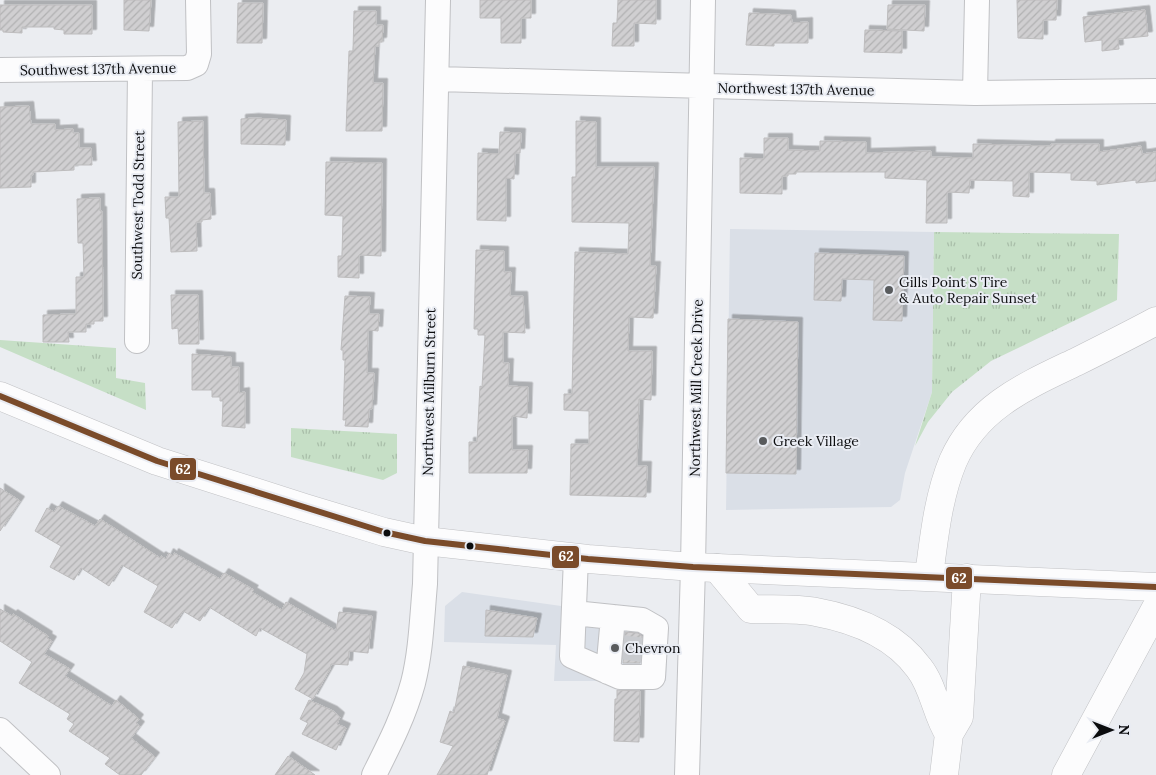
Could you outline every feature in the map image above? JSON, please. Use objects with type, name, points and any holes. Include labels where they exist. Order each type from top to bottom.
[{"type":"main road","points":[[929,576],[944,489],[954,461],[965,439],[986,414],[1030,384],[1156,321]]},
{"type":"main road","points":[[0,396],[157,461],[366,526],[425,541],[576,558],[705,567],[1156,587]]},
{"type":"main road","points":[[705,567],[751,609],[815,612],[855,622],[884,636],[901,649],[920,668],[931,692],[941,722],[949,734]]},
{"type":"main road","points":[[944,775],[949,734],[959,717],[967,578]]},
{"type":"main road","points":[[1066,775],[1156,608]]},
{"type":"street","name":"Southwest 137th Avenue","points":[[0,70],[187,68],[196,64],[199,54],[198,0]]},
{"type":"street","name":"Northwest Milburn Street","points":[[374,775],[398,728],[413,683],[425,584],[438,0]]},
{"type":"street","name":"Northwest Mill Creek Drive","points":[[687,775],[690,654],[705,567],[701,86],[703,0]]},
{"type":"street","points":[[976,93],[977,0]]},
{"type":"street","name":"Southwest Todd Street","points":[[137,341],[140,70]]},
{"type":"street","name":"Northwest 137th Avenue","points":[[437,79],[976,93],[1156,91]]},
{"type":"street","points":[[576,558],[572,656],[620,677],[654,677],[632,649],[613,617]]},
{"type":"street","points":[[574,612],[642,620],[656,628],[608,672]]},
{"type":"street","points":[[632,649],[690,654]]},
{"type":"street","points":[[0,730],[48,775]]},
{"type":"shaded area","points":[[730,229],[934,232],[932,392],[905,473],[900,500],[891,507],[726,510]]},
{"type":"shaded area","points":[[462,592],[646,618],[668,631],[666,681],[554,681],[556,645],[444,642],[445,606]]},
{"type":"green space","points":[[934,232],[1119,234],[1117,300],[991,361],[952,392],[928,422],[915,446],[932,392]]},
{"type":"green space","points":[[0,340],[116,348],[116,378],[145,383],[146,410],[0,347]]},
{"type":"green space","points":[[291,428],[397,434],[397,473],[383,480],[291,457]]},
{"type":"building","points":[[124,0],[151,0],[149,31],[124,30]]},
{"type":"building","points":[[480,0],[531,0],[531,18],[521,18],[521,43],[501,43],[501,18],[480,18]]},
{"type":"building","points":[[618,0],[656,0],[656,24],[634,23],[634,46],[612,46],[613,23],[617,23]]},
{"type":"building","points":[[1017,0],[1057,0],[1056,20],[1043,20],[1043,39],[1018,38]]},
{"type":"building","points":[[238,3],[263,3],[262,43],[237,43]]},
{"type":"building","points":[[0,5],[92,5],[92,34],[64,34],[64,30],[54,29],[54,27],[22,27],[22,33],[3,32],[3,30],[0,30]]},
{"type":"building","points":[[888,5],[925,5],[924,31],[887,29]]},
{"type":"building","points":[[1145,10],[1148,36],[1118,39],[1119,49],[1102,51],[1102,40],[1085,42],[1083,17]]},
{"type":"building","points":[[354,11],[376,11],[376,25],[383,25],[382,42],[379,42],[379,46],[375,46],[373,83],[383,83],[382,131],[346,131],[349,51],[353,51]]},
{"type":"building","points":[[749,13],[791,15],[792,23],[808,22],[808,43],[774,43],[774,46],[746,45]]},
{"type":"building","points":[[865,30],[902,31],[902,53],[864,52]]},
{"type":"building","points":[[29,106],[31,124],[55,124],[55,130],[73,129],[73,133],[79,133],[79,148],[91,148],[92,165],[74,165],[74,170],[33,172],[33,175],[31,175],[31,187],[0,188],[0,107]]},
{"type":"building","points":[[241,119],[286,120],[285,145],[241,144]]},
{"type":"building","points":[[203,121],[204,193],[210,193],[211,219],[196,222],[197,251],[171,252],[169,218],[166,218],[165,197],[179,197],[178,122]]},
{"type":"building","points":[[576,121],[596,122],[596,167],[654,167],[650,266],[656,266],[653,318],[629,317],[628,351],[652,351],[651,400],[639,399],[637,466],[647,466],[646,497],[570,495],[571,444],[589,444],[589,411],[564,410],[564,394],[572,394],[575,252],[628,254],[629,223],[572,222],[572,177],[576,177]]},
{"type":"building","points":[[500,132],[521,133],[520,153],[515,153],[514,179],[506,178],[506,221],[477,220],[478,153],[499,154]]},
{"type":"building","points":[[764,138],[788,138],[788,150],[820,151],[820,141],[866,142],[866,153],[931,151],[931,157],[973,158],[973,144],[1051,146],[1051,144],[1099,144],[1099,152],[1141,146],[1142,154],[1156,152],[1156,181],[1136,183],[1136,180],[1097,185],[1097,181],[1071,180],[1071,173],[1029,172],[1029,197],[1013,196],[1013,181],[970,180],[969,193],[947,192],[947,223],[926,223],[927,180],[885,178],[885,172],[796,172],[796,174],[782,176],[782,194],[740,193],[740,158],[764,159]]},
{"type":"building","points":[[326,162],[382,163],[381,256],[359,255],[359,278],[338,277],[338,256],[342,256],[343,216],[325,215]]},
{"type":"building","points":[[100,198],[100,211],[102,211],[103,321],[94,321],[94,324],[86,324],[86,332],[68,332],[69,342],[43,342],[43,315],[76,314],[76,277],[84,277],[83,243],[78,243],[77,199]]},
{"type":"building","points":[[476,250],[504,251],[504,272],[511,272],[510,296],[523,296],[525,333],[503,332],[503,363],[509,363],[508,386],[528,387],[527,418],[512,416],[512,450],[528,450],[527,473],[469,473],[469,442],[477,442],[485,335],[478,335],[478,329],[474,329]]},
{"type":"building","name":"Gills Point S Tire & Auto Repair Sunset","points":[[815,253],[904,256],[902,321],[873,320],[874,280],[842,279],[841,301],[814,300]]},
{"type":"building","points":[[171,295],[198,295],[199,344],[179,344],[178,328],[172,329]]},
{"type":"building","points":[[345,296],[370,297],[369,314],[379,314],[378,331],[368,330],[367,373],[374,373],[372,409],[369,409],[368,427],[345,426],[346,420],[343,420],[345,360],[343,360],[343,350],[341,350]]},
{"type":"building","points":[[728,319],[798,322],[796,474],[726,473]]},
{"type":"building","points":[[192,354],[231,357],[231,367],[239,367],[239,393],[245,392],[245,428],[222,426],[223,401],[220,401],[220,397],[212,397],[212,390],[192,390]]},
{"type":"building","points":[[0,488],[20,501],[0,531]]},
{"type":"building","points":[[58,506],[95,526],[100,519],[160,558],[161,556],[166,559],[169,553],[173,556],[174,553],[220,579],[224,573],[254,590],[252,592],[282,610],[286,602],[336,631],[339,612],[372,616],[368,653],[349,651],[348,665],[331,664],[313,699],[295,689],[304,673],[307,654],[260,628],[256,636],[209,607],[200,621],[183,611],[172,628],[144,612],[158,586],[122,565],[109,586],[81,568],[74,580],[50,567],[61,546],[35,531],[47,508],[54,512]]},
{"type":"building","points":[[0,609],[12,616],[13,614],[48,636],[47,638],[52,641],[44,654],[70,669],[65,676],[112,706],[116,700],[139,719],[136,723],[140,726],[131,738],[155,757],[141,775],[120,775],[105,764],[110,758],[69,731],[74,724],[67,719],[70,714],[19,683],[32,662],[0,641]]},
{"type":"building","points":[[486,610],[537,618],[533,637],[485,636]]},
{"type":"building","points":[[625,632],[638,633],[642,636],[640,663],[623,663]]},
{"type":"building","points":[[463,666],[507,675],[497,718],[505,721],[487,775],[437,775],[453,746],[440,742],[450,711],[454,713]]},
{"type":"building","points":[[617,690],[640,691],[639,742],[614,741]]},
{"type":"building","points":[[309,700],[333,711],[340,717],[337,724],[346,728],[336,750],[302,734],[308,723],[300,719]]},
{"type":"building","points":[[288,756],[315,775],[275,775]]},
{"type":"tunnel","points":[[620,647],[643,650]]},
{"type":"transit line","name":"62","points":[[0,396],[157,461],[384,532],[425,541],[588,559],[693,567],[1156,587]]},
{"type":"place","name":"Gills Point S Tire & Auto Repair Sunset","points":[[889,290]]},
{"type":"place","name":"Greek Village","points":[[763,441]]},
{"type":"place","name":"Chevron","points":[[615,648]]}]
